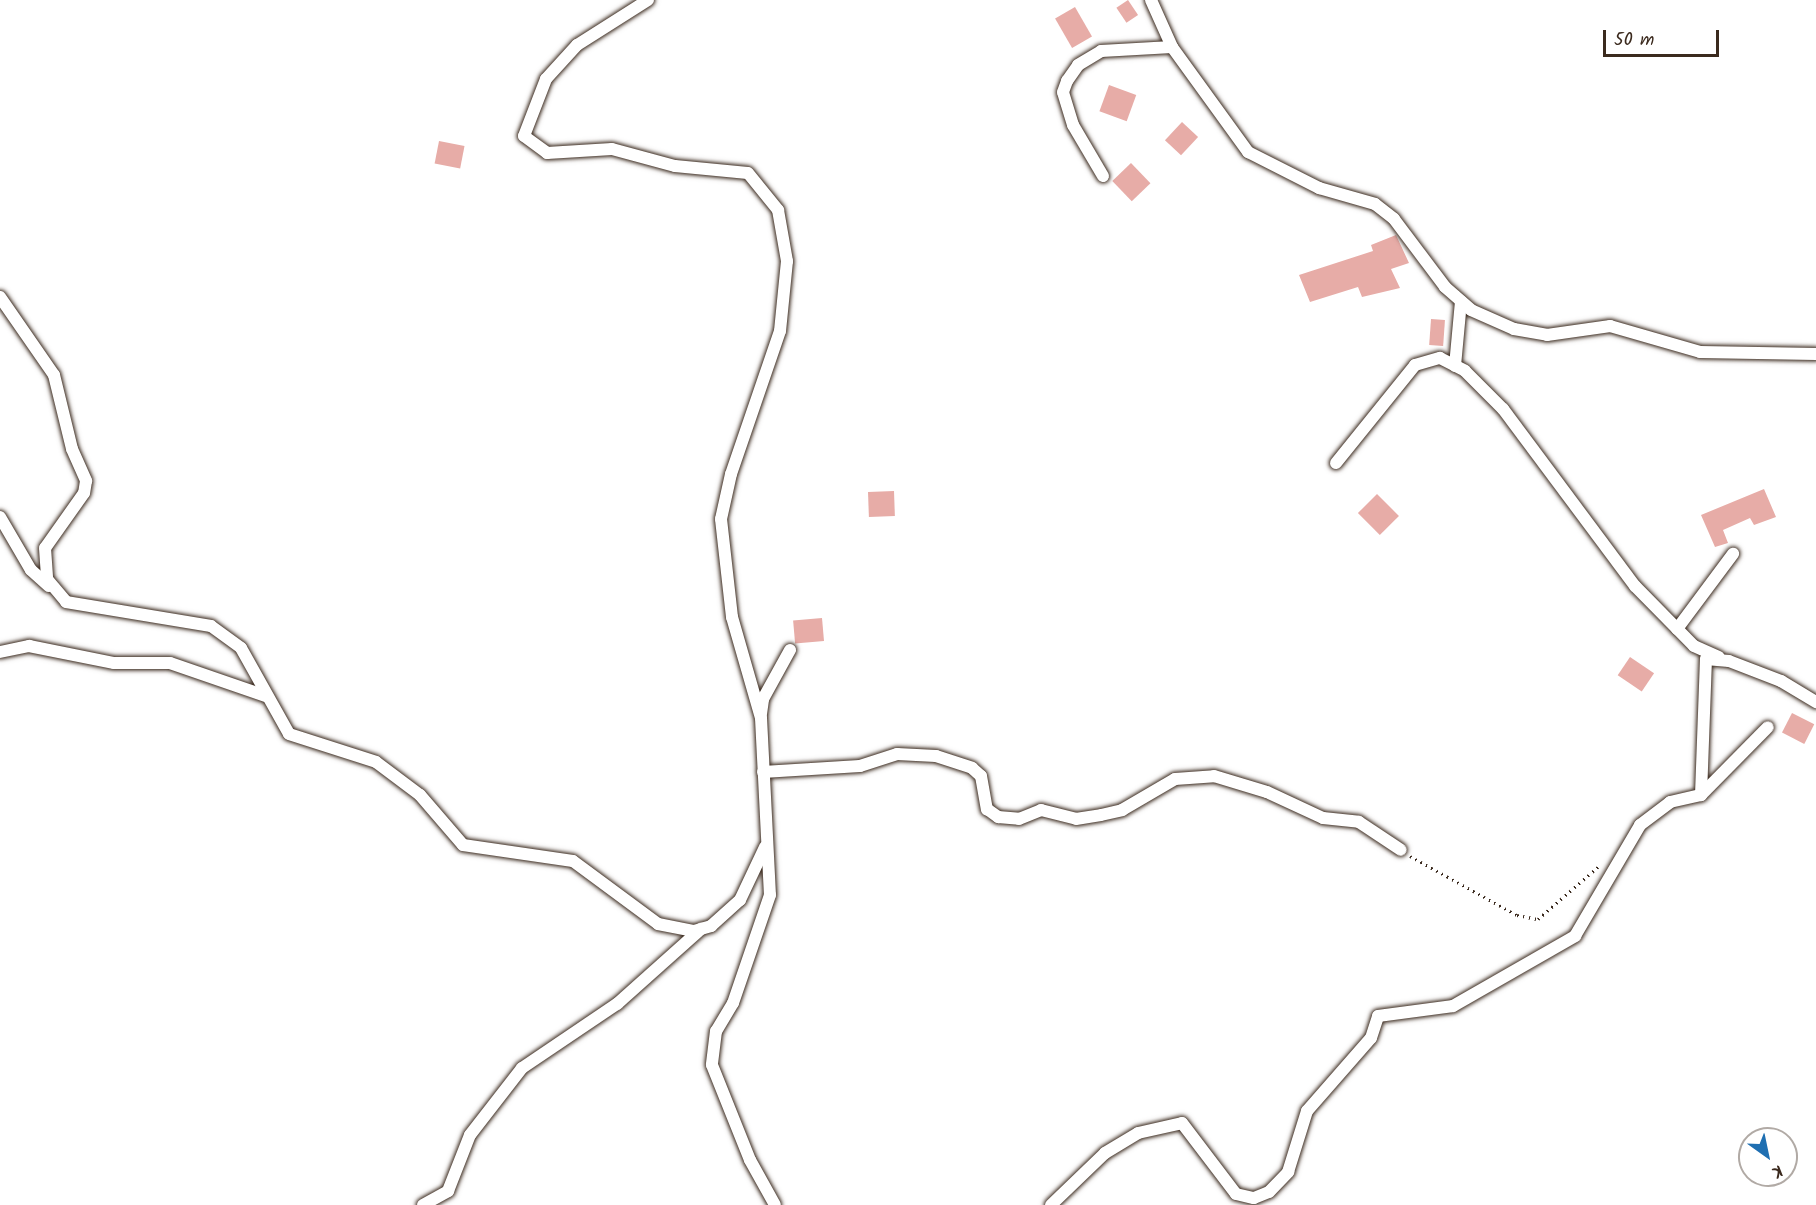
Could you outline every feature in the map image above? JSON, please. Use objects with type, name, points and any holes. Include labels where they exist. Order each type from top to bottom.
[{"type":"street","points":[[648,0],[577,45],[546,79],[524,136],[547,153],[612,149],[675,166],[748,173],[778,210],[787,261],[780,331],[731,474],[721,519],[732,617],[760,718]]},
{"type":"street","points":[[1150,0],[1172,47],[1248,152],[1319,188],[1375,204],[1394,219],[1461,301],[1492,321],[1547,335],[1610,326],[1700,352],[1816,354]]},
{"type":"street","points":[[1103,176],[1073,124],[1063,92],[1067,81],[1078,64],[1101,51],[1172,47]]},
{"type":"street","points":[[0,297],[54,375],[72,449],[86,481],[84,493],[45,548],[47,579],[57,593]]},
{"type":"street","points":[[1455,366],[1461,301]]},
{"type":"street","points":[[1336,463],[1415,365],[1434,357],[1455,366],[1503,410],[1635,586],[1694,646],[1782,681],[1816,702]]},
{"type":"street","points":[[0,517],[31,570],[66,602],[212,626],[241,648],[289,735],[376,762],[420,795],[463,845],[573,861],[658,924],[702,928]]},
{"type":"street","points":[[1677,629],[1733,554]]},
{"type":"street","points":[[0,652],[28,646],[114,663],[170,663],[266,696]]},
{"type":"street","points":[[775,1205],[750,1160],[712,1065],[716,1031],[733,1003],[770,895],[765,846],[760,718],[763,699],[790,650]]},
{"type":"street","points":[[1701,795],[1707,741],[1702,673],[1706,659],[1729,661]]},
{"type":"street","points":[[1051,1205],[1105,1153],[1138,1133],[1182,1123],[1236,1194],[1254,1198],[1269,1192],[1288,1172],[1306,1111],[1371,1038],[1378,1016],[1453,1006],[1538,962],[1575,936],[1619,856],[1640,825],[1670,802],[1701,795],[1768,726]]},
{"type":"street","points":[[763,772],[860,766],[897,754],[936,756],[981,776],[987,809],[998,817],[1019,819],[1041,810],[1076,819],[1122,810],[1175,779],[1214,777],[1267,792],[1323,818],[1359,822],[1401,850]]},
{"type":"street","points":[[423,1205],[448,1191],[470,1134],[522,1068],[617,1004],[702,928],[740,900],[765,846]]},
{"type":"path","points":[[1401,850],[1517,915],[1538,919],[1600,865],[1619,856]]},
{"type":"building","points":[[1128,0],[1138,15],[1126,23],[1116,8]]},
{"type":"building","points":[[1075,7],[1092,36],[1072,48],[1055,18]]},
{"type":"building","points":[[1109,85],[1136,95],[1127,121],[1099,111]]},
{"type":"building","points":[[1182,122],[1198,137],[1181,155],[1165,140]]},
{"type":"building","points":[[439,141],[465,146],[460,169],[435,164]]},
{"type":"building","points":[[1131,163],[1150,183],[1132,201],[1112,181]]},
{"type":"building","points":[[1396,235],[1409,263],[1391,269],[1400,288],[1362,297],[1358,287],[1310,302],[1299,275],[1373,251],[1371,245]]},
{"type":"building","points":[[1431,319],[1445,320],[1443,346],[1429,345]]},
{"type":"building","points":[[1764,489],[1776,517],[1754,525],[1750,518],[1723,530],[1728,543],[1715,547],[1701,515]]},
{"type":"building","points":[[894,491],[895,516],[869,517],[868,492]]},
{"type":"building","points":[[1377,494],[1399,516],[1380,535],[1358,513]]},
{"type":"building","points":[[822,618],[824,641],[795,643],[793,621]]},
{"type":"building","points":[[1630,657],[1654,673],[1642,691],[1618,675]]},
{"type":"building","points":[[1792,713],[1814,724],[1804,744],[1782,733]]}]
